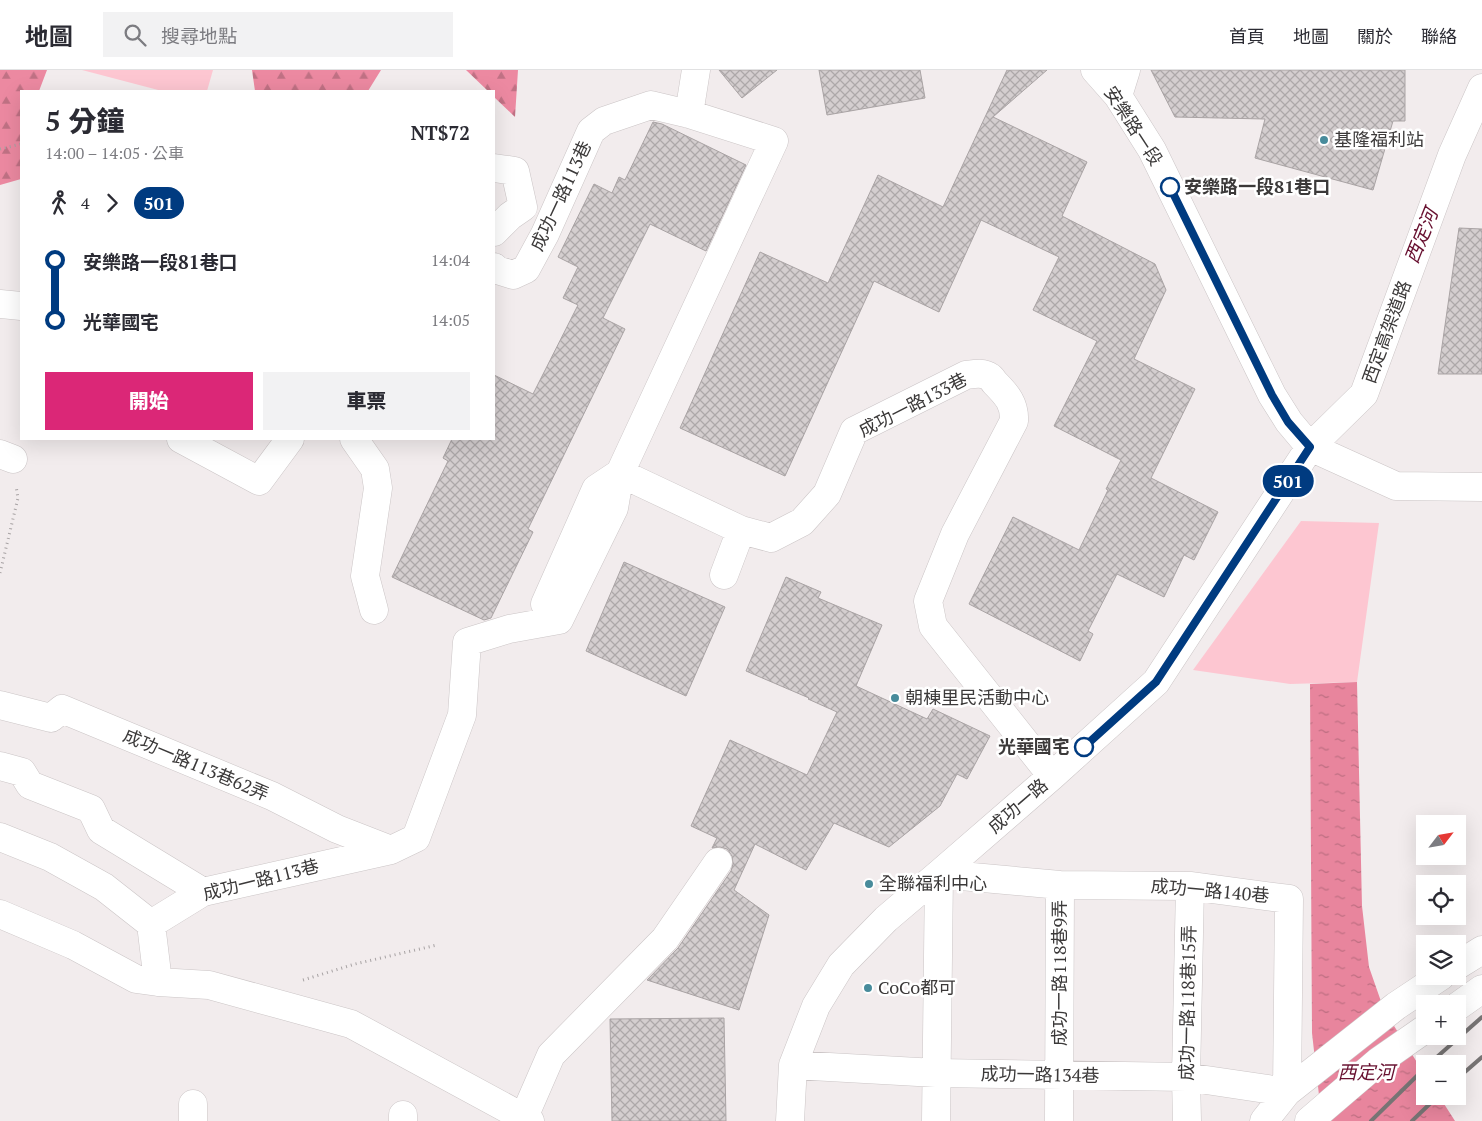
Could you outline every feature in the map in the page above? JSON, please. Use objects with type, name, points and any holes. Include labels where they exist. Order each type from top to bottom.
[{"type":"main road","points":[[620,473],[774,141],[689,114],[696,70]]},
{"type":"main road","name":"安樂路一段","points":[[1094,70],[1118,96],[1152,150],[1272,395],[1288,422],[1316,450]]},
{"type":"main road","points":[[1118,96],[1126,70]]},
{"type":"main road","name":"西定高架道路","points":[[1316,450],[1364,394],[1452,155],[1482,88]]},
{"type":"main road","name":"成功一路113巷","points":[[495,268],[514,275],[526,269],[545,234],[591,132],[604,121],[651,104],[689,114]]},
{"type":"main road","name":"成功一路113巷","points":[[495,168],[516,171],[523,207],[510,216],[495,231]]},
{"type":"main road","points":[[0,304],[20,306]]},
{"type":"main road","name":"成功一路133巷","points":[[620,473],[741,530],[771,538],[802,522],[827,494],[854,430],[966,376],[979,374],[990,377],[1009,398],[1014,413],[1014,421],[954,534],[928,601],[932,626],[1052,776]]},
{"type":"main road","points":[[183,440],[259,481],[289,440]]},
{"type":"main road","points":[[355,440],[375,469],[378,488],[365,576],[374,610]]},
{"type":"main road","points":[[1316,450],[1396,486],[1482,487]]},
{"type":"main road","name":"成功一路","points":[[790,1121],[793,1065],[816,1006],[841,965],[886,919],[1052,776],[1156,682],[1316,450]]},
{"type":"main road","name":"成功一路113巷","points":[[151,924],[203,892],[391,850],[416,838],[462,716],[467,642],[508,630],[552,612],[596,489],[620,473]]},
{"type":"main road","points":[[724,575],[741,530]]},
{"type":"main road","name":"成功一路113巷62弄","points":[[0,705],[51,718],[62,709],[272,796],[337,829],[391,850]]},
{"type":"main road","points":[[0,766],[22,772],[30,785],[91,809],[101,830],[203,892]]},
{"type":"main road","points":[[0,837],[50,857],[104,888],[151,924],[158,982]]},
{"type":"main road","points":[[0,914],[73,945],[136,979],[209,985],[351,1024],[527,1119],[551,1056],[665,939],[718,862]]},
{"type":"main road","points":[[936,1121],[939,874]]},
{"type":"main road","name":"成功一路140巷","points":[[939,874],[1060,885],[1190,886],[1288,899],[1287,1092]]},
{"type":"main road","name":"成功一路118巷9弄","points":[[1058,1121],[1060,885]]},
{"type":"main road","name":"成功一路118巷15弄","points":[[1187,1121],[1186,1077],[1190,886]]},
{"type":"main road","points":[[1466,960],[1482,950]]},
{"type":"main road","points":[[1264,1121],[1287,1092],[1396,1006],[1428,985]]},
{"type":"main road","points":[[1466,1000],[1482,989]]},
{"type":"main road","points":[[1309,1121],[1379,1062],[1416,1035]]},
{"type":"main road","points":[[1338,1121],[1416,1042]]},
{"type":"main road","name":"成功一路134巷","points":[[793,1065],[936,1073],[1186,1077],[1287,1092]]},
{"type":"path","points":[[0,149],[20,144]]},
{"type":"path","points":[[0,574],[18,498],[6,457]]},
{"type":"path","points":[[298,981],[354,964],[437,945]]},
{"type":"green space","points":[[0,70],[47,70],[39,90],[20,90],[20,179],[0,185]]},
{"type":"green space","points":[[252,70],[381,70],[369,90],[255,90]]},
{"type":"green space","points":[[466,70],[518,70],[515,117],[495,98],[495,90],[487,90]]},
{"type":"shaded area","points":[[82,70],[213,70],[207,90],[158,90]]},
{"type":"shaded area","points":[[1301,521],[1379,523],[1357,682],[1290,684],[1193,670]]},
{"type":"water","name":"西定河","points":[[1357,682],[1362,906],[1369,967],[1384,1010],[1416,1061],[1416,1105],[1445,1105],[1455,1121],[1327,1121],[1321,1113],[1312,1033],[1310,684]]},
{"type":"building","points":[[719,70],[777,70],[742,98]]},
{"type":"building","points":[[819,70],[920,70],[925,98],[827,115]]},
{"type":"building","points":[[1007,70],[1047,70],[993,117],[1087,162],[1062,216],[1155,264],[1166,290],[1134,359],[1195,389],[1151,478],[1218,512],[1194,560],[1184,555],[1164,597],[1117,574],[1088,631],[1093,634],[1080,661],[969,604],[1013,517],[1079,550],[1121,460],[1054,426],[1097,341],[1033,310],[1059,257],[981,220],[939,312],[874,281],[785,476],[680,428],[760,252],[828,283],[878,175],[943,207]]},
{"type":"building","name":"基隆福利站","points":[[1151,70],[1405,70],[1405,121],[1393,121],[1373,190],[1255,158],[1265,119],[1175,117]]},
{"type":"building","points":[[653,122],[662,124],[746,165],[706,251],[650,224],[603,318],[625,329],[528,529],[533,532],[491,618],[484,620],[392,577],[448,461],[443,458],[452,440],[495,440],[495,375],[533,394],[578,305],[563,298],[578,267],[558,257],[594,184],[612,193],[619,177],[625,180]]},
{"type":"building","points":[[1459,228],[1482,229],[1482,374],[1438,374]]},
{"type":"building","points":[[624,562],[725,607],[686,696],[586,651]]},
{"type":"building","points":[[786,577],[821,592],[818,598],[882,625],[856,686],[927,719],[933,709],[990,736],[967,779],[957,774],[940,806],[889,847],[834,823],[806,870],[755,844],[734,890],[769,915],[739,1010],[647,980],[678,948],[731,871],[733,864],[732,856],[727,849],[720,847],[712,848],[717,838],[691,826],[730,740],[807,775],[837,712],[746,671]]},
{"type":"building","points":[[724,1018],[726,1121],[612,1121],[610,1019]]},
{"type":"railway","points":[[1439,1055],[1482,1017]]},
{"type":"railway","points":[[1466,1071],[1482,1057]]},
{"type":"railway","points":[[1371,1121],[1416,1077]]},
{"type":"railway","points":[[1412,1121],[1429,1105]]},
{"type":"bus line","name":"501","points":[[1084,747],[1156,682],[1310,447],[1288,422],[1272,395],[1170,187]]},
{"type":"place","name":"基隆福利站","points":[[1324,140]]},
{"type":"place","name":"安樂路一段81巷口","points":[[1170,187]]},
{"type":"place","name":"朝棟里民活動中心","points":[[895,698]]},
{"type":"place","name":"光華國宅","points":[[1084,747]]},
{"type":"place","name":"全聯福利中心","points":[[869,884]]},
{"type":"place","name":"CoCo都可","points":[[868,988]]}]
